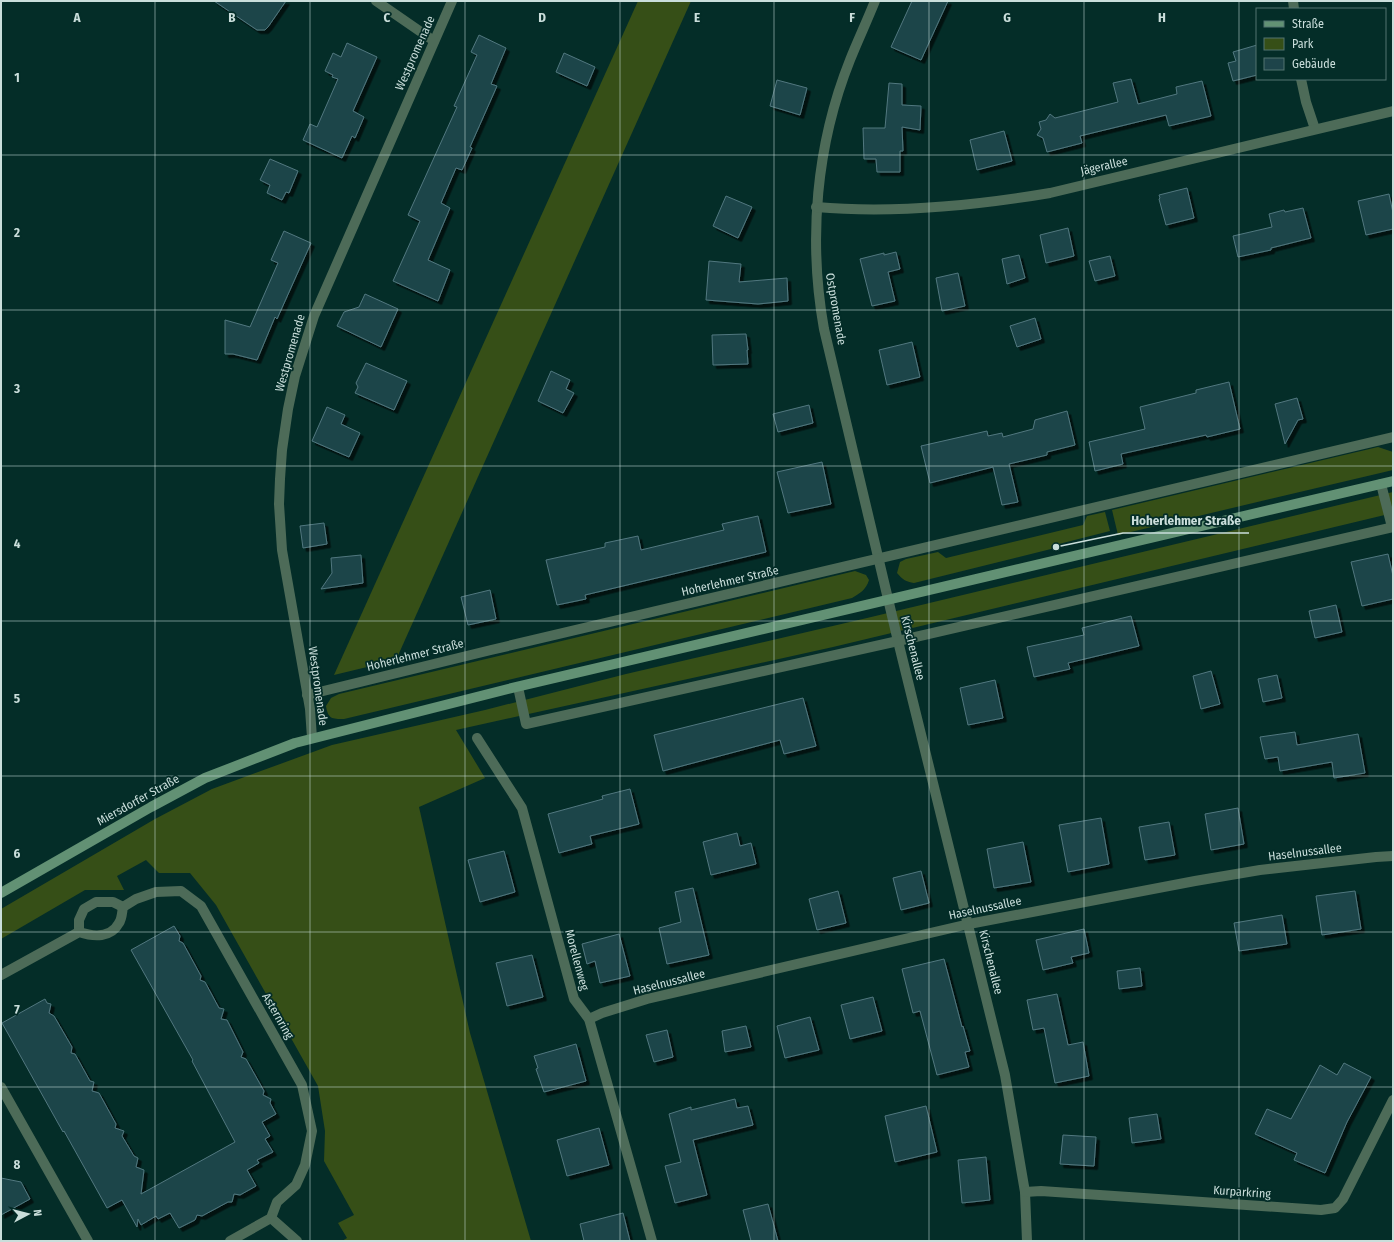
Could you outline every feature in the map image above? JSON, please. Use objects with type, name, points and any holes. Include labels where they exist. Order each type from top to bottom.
[{"type":"street","points":[[376,1],[434,41]]},
{"type":"street","name":"Westpromenade","points":[[312,738],[310,709],[282,550],[279,504],[280,479],[282,450],[288,409],[295,376],[314,316],[452,1]]},
{"type":"street","name":"Ostpromenade","points":[[875,1],[849,60],[832,113],[822,161],[816,207],[816,271],[824,329],[888,600]]},
{"type":"street","points":[[1302,80],[1306,102],[1315,129]]},
{"type":"street","name":"Jägerallee","points":[[816,207],[850,210],[938,207],[992,202],[1050,193],[1393,111]]},
{"type":"street","name":"Hoherlehmer Straße","points":[[307,695],[457,658],[1393,437]]},
{"type":"street","points":[[312,738],[518,687],[1393,481]]},
{"type":"street","points":[[518,687],[526,724],[898,642],[1392,527],[1381,484]]},
{"type":"street","name":"Kirschenallee","points":[[888,600],[1005,1075],[1025,1192],[1027,1241]]},
{"type":"street","name":"Miersdorfer Straße","points":[[1,892],[205,778],[295,743],[312,738]]},
{"type":"street","name":"Morellenweg","points":[[477,738],[522,808],[574,999],[589,1019],[652,1241]]},
{"type":"street","name":"Haselnussallee","points":[[589,1019],[602,1013],[647,999],[969,924],[1260,870],[1393,856]]},
{"type":"street","name":"Asternring","points":[[123,907],[136,899],[156,892],[181,891],[201,906],[302,1085],[312,1131],[306,1165],[296,1185],[276,1202],[271,1218]]},
{"type":"street","points":[[96,902],[113,902],[123,907],[120,922],[113,932],[90,936],[80,932],[79,920],[84,909],[96,902]]},
{"type":"street","points":[[1,975],[80,932]]},
{"type":"street","points":[[1,1087],[88,1241]]},
{"type":"street","name":"Kurparkring","points":[[1025,1192],[1048,1192],[1321,1210],[1334,1208],[1343,1199],[1393,1100]]},
{"type":"street","points":[[230,1241],[271,1218],[297,1241]]},
{"type":"green space","points":[[638,1],[691,1],[396,660],[334,675]]},
{"type":"green space","points":[[1378,447],[1393,452],[1393,470],[1118,535],[1112,510]]},
{"type":"green space","points":[[1393,492],[1393,513],[833,647],[456,730],[485,778],[419,807],[470,1033],[531,1241],[342,1241],[347,1238],[338,1223],[354,1215],[324,1161],[325,1131],[318,1086],[216,905],[190,873],[159,873],[146,860],[117,876],[124,890],[85,890],[1,939],[1,909],[155,819],[212,789],[332,745],[485,710],[626,674]]},
{"type":"green space","points":[[1105,512],[1110,531],[1055,545],[1055,548],[914,583],[904,580],[897,573],[900,562],[906,559],[938,552],[946,558],[1083,525],[1087,516]]},
{"type":"green space","points":[[855,571],[866,575],[869,580],[864,589],[852,598],[344,719],[336,719],[328,714],[326,706],[331,698],[339,694]]},
{"type":"building","points":[[214,1],[286,1],[265,30],[257,30]]},
{"type":"building","points":[[912,1],[948,1],[921,60],[891,47]]},
{"type":"building","points":[[479,35],[506,48],[491,84],[497,86],[470,147],[472,148],[462,170],[456,168],[441,203],[450,208],[428,260],[450,270],[438,301],[393,281],[420,221],[408,215],[457,107],[454,106],[477,55],[471,52]]},
{"type":"building","points":[[347,43],[377,57],[353,111],[364,117],[355,138],[352,136],[342,158],[303,140],[310,124],[317,127],[338,79],[332,77],[333,75],[325,71],[333,53],[341,57]]},
{"type":"building","points":[[1256,45],[1256,75],[1233,81],[1228,63],[1236,61],[1233,52]]},
{"type":"building","points":[[564,53],[595,67],[587,86],[556,72]]},
{"type":"building","points":[[1131,79],[1138,104],[1177,94],[1176,87],[1202,81],[1211,116],[1169,126],[1166,115],[1080,136],[1082,143],[1047,152],[1043,138],[1037,135],[1041,129],[1039,122],[1046,120],[1050,114],[1055,118],[1118,102],[1113,83]]},
{"type":"building","points":[[777,80],[807,88],[800,115],[770,106]]},
{"type":"building","points":[[889,83],[902,84],[902,105],[921,106],[920,130],[902,127],[903,151],[900,151],[900,172],[877,172],[876,159],[864,159],[863,128],[885,128]]},
{"type":"building","points":[[1004,131],[1012,161],[977,170],[970,140]]},
{"type":"building","points":[[270,159],[298,171],[289,193],[286,192],[282,200],[267,193],[270,185],[260,180]]},
{"type":"building","points":[[1187,188],[1194,218],[1166,225],[1159,195]]},
{"type":"building","points":[[1389,194],[1393,213],[1393,229],[1366,235],[1358,201]]},
{"type":"building","points":[[726,196],[752,207],[738,238],[713,226]]},
{"type":"building","points":[[1303,208],[1311,238],[1271,248],[1271,250],[1238,257],[1233,236],[1272,227],[1269,214],[1284,210],[1285,212]]},
{"type":"building","points":[[1068,228],[1074,256],[1046,263],[1040,235]]},
{"type":"building","points":[[284,231],[311,243],[277,319],[275,317],[257,360],[233,354],[225,354],[225,320],[250,327],[278,263],[271,260]]},
{"type":"building","points":[[896,252],[900,269],[888,272],[895,301],[872,306],[860,259],[884,253],[884,255]]},
{"type":"building","points":[[1019,255],[1025,278],[1007,284],[1002,259]]},
{"type":"building","points":[[1110,256],[1115,276],[1095,281],[1089,261]]},
{"type":"building","points":[[709,261],[741,264],[739,282],[787,278],[788,301],[758,304],[706,300]]},
{"type":"building","points":[[958,273],[965,306],[942,311],[936,278]]},
{"type":"building","points":[[365,294],[398,309],[381,347],[337,326],[344,312],[359,307]]},
{"type":"building","points":[[1035,318],[1041,339],[1017,347],[1010,326]]},
{"type":"building","points":[[746,334],[748,364],[713,365],[712,335]]},
{"type":"building","points":[[912,342],[920,377],[887,385],[879,350]]},
{"type":"building","points":[[366,363],[407,381],[394,410],[355,393],[358,387],[356,383]]},
{"type":"building","points":[[551,371],[570,380],[566,389],[574,393],[563,413],[538,401]]},
{"type":"building","points":[[1229,382],[1240,429],[1121,454],[1123,464],[1095,471],[1089,442],[1145,429],[1140,407],[1196,393],[1196,390]]},
{"type":"building","points":[[1297,398],[1303,419],[1298,420],[1285,444],[1275,404]]},
{"type":"building","points":[[809,405],[813,423],[778,432],[773,414]]},
{"type":"building","points":[[327,407],[345,415],[341,424],[360,433],[349,457],[312,441]]},
{"type":"building","points":[[1067,411],[1075,445],[1047,452],[1047,455],[1009,464],[1018,502],[1002,505],[993,467],[930,483],[921,446],[987,431],[988,436],[1002,433],[1003,437],[1033,429],[1035,420]]},
{"type":"building","points":[[822,462],[831,504],[788,513],[777,472]]},
{"type":"building","points":[[758,516],[766,552],[585,595],[586,599],[557,605],[546,560],[605,547],[605,543],[638,536],[641,550],[724,530],[722,524]]},
{"type":"building","points":[[324,523],[327,544],[303,548],[300,526]]},
{"type":"building","points":[[1388,554],[1393,576],[1393,599],[1362,606],[1351,562]]},
{"type":"building","points":[[361,555],[363,583],[321,589],[332,573],[331,558]]},
{"type":"building","points":[[490,590],[496,619],[468,625],[461,597]]},
{"type":"building","points":[[1336,605],[1342,632],[1315,638],[1309,611]]},
{"type":"building","points":[[1131,616],[1139,646],[1068,663],[1070,669],[1034,677],[1027,647],[1084,635],[1082,628]]},
{"type":"building","points":[[1211,671],[1220,704],[1201,709],[1193,676]]},
{"type":"building","points":[[1277,675],[1282,698],[1263,702],[1258,679]]},
{"type":"building","points":[[995,680],[1003,718],[968,725],[960,688]]},
{"type":"building","points":[[803,698],[816,746],[784,754],[780,740],[663,771],[654,735]]},
{"type":"building","points":[[1295,732],[1297,745],[1358,734],[1365,773],[1334,778],[1332,762],[1280,771],[1278,757],[1265,759],[1260,737]]},
{"type":"building","points":[[630,789],[639,824],[590,836],[592,844],[559,853],[548,814],[603,799],[602,796]]},
{"type":"building","points":[[1238,808],[1244,844],[1211,850],[1205,814]]},
{"type":"building","points":[[1101,818],[1109,864],[1068,872],[1059,825]]},
{"type":"building","points":[[1169,822],[1175,855],[1145,860],[1139,827]]},
{"type":"building","points":[[737,833],[740,846],[751,843],[756,864],[711,875],[703,842]]},
{"type":"building","points":[[1023,842],[1031,882],[994,888],[987,849]]},
{"type":"building","points":[[504,851],[515,892],[480,902],[468,860]]},
{"type":"building","points":[[921,871],[929,903],[901,910],[893,878]]},
{"type":"building","points":[[693,888],[709,955],[667,964],[659,928],[681,922],[675,892]]},
{"type":"building","points":[[838,891],[846,923],[817,930],[809,899]]},
{"type":"building","points":[[1355,891],[1361,929],[1322,935],[1316,896]]},
{"type":"building","points":[[1282,915],[1287,944],[1239,951],[1234,923]]},
{"type":"building","points":[[174,926],[180,936],[179,941],[183,943],[201,976],[200,980],[205,982],[219,1008],[224,1009],[221,1019],[227,1020],[243,1052],[241,1057],[246,1059],[264,1091],[263,1095],[271,1099],[270,1103],[276,1114],[262,1122],[270,1136],[265,1139],[273,1152],[257,1160],[259,1163],[247,1170],[256,1186],[240,1195],[234,1194],[232,1202],[228,1202],[202,1216],[197,1215],[195,1220],[179,1228],[170,1213],[158,1219],[156,1216],[141,1225],[138,1219],[137,1227],[122,1200],[107,1208],[2,1023],[45,999],[47,1003],[51,1004],[49,1013],[54,1016],[72,1047],[71,1053],[75,1054],[90,1081],[94,1082],[92,1091],[99,1093],[116,1124],[115,1128],[124,1131],[122,1136],[134,1156],[138,1158],[136,1167],[144,1170],[141,1194],[235,1142],[192,1061],[193,1060],[131,950]]},
{"type":"building","points":[[1084,929],[1089,953],[1071,957],[1073,963],[1043,970],[1036,940]]},
{"type":"building","points":[[619,934],[630,976],[600,983],[595,961],[587,964],[582,944]]},
{"type":"building","points":[[532,955],[543,997],[507,1006],[496,963]]},
{"type":"building","points":[[944,959],[970,1051],[965,1052],[969,1067],[937,1075],[920,1011],[913,1013],[902,969]]},
{"type":"building","points":[[1140,968],[1142,986],[1119,989],[1117,971]]},
{"type":"building","points":[[1057,994],[1068,1045],[1083,1042],[1089,1076],[1055,1083],[1044,1028],[1033,1030],[1027,1000]]},
{"type":"building","points":[[873,997],[882,1031],[850,1039],[841,1005]]},
{"type":"building","points":[[810,1017],[819,1050],[785,1058],[777,1026]]},
{"type":"building","points":[[746,1026],[751,1047],[725,1052],[722,1031]]},
{"type":"building","points":[[667,1030],[673,1057],[654,1062],[646,1035]]},
{"type":"building","points":[[576,1044],[586,1081],[544,1092],[536,1069],[538,1068],[534,1056]]},
{"type":"building","points":[[1344,1063],[1371,1077],[1347,1122],[1325,1173],[1294,1160],[1297,1153],[1255,1134],[1267,1109],[1291,1119],[1320,1065],[1337,1075]]},
{"type":"building","points":[[735,1099],[737,1108],[748,1106],[753,1125],[693,1140],[707,1195],[675,1203],[665,1166],[681,1162],[669,1114],[691,1107],[691,1110]]},
{"type":"building","points":[[926,1106],[937,1152],[895,1162],[885,1116]]},
{"type":"building","points":[[1157,1114],[1161,1139],[1132,1143],[1129,1118]]},
{"type":"building","points":[[599,1128],[609,1165],[567,1176],[557,1140]]},
{"type":"building","points":[[1063,1135],[1096,1137],[1094,1166],[1060,1164]]},
{"type":"building","points":[[986,1157],[990,1200],[962,1203],[958,1160]]},
{"type":"building","points":[[1,1178],[21,1182],[30,1199],[1,1215]]},
{"type":"building","points":[[768,1204],[778,1241],[751,1241],[743,1210]]},
{"type":"building","points":[[623,1213],[630,1241],[584,1241],[580,1224]]},
{"type":"place","name":"Hoherlehmer Straße","points":[[1056,547]]}]
